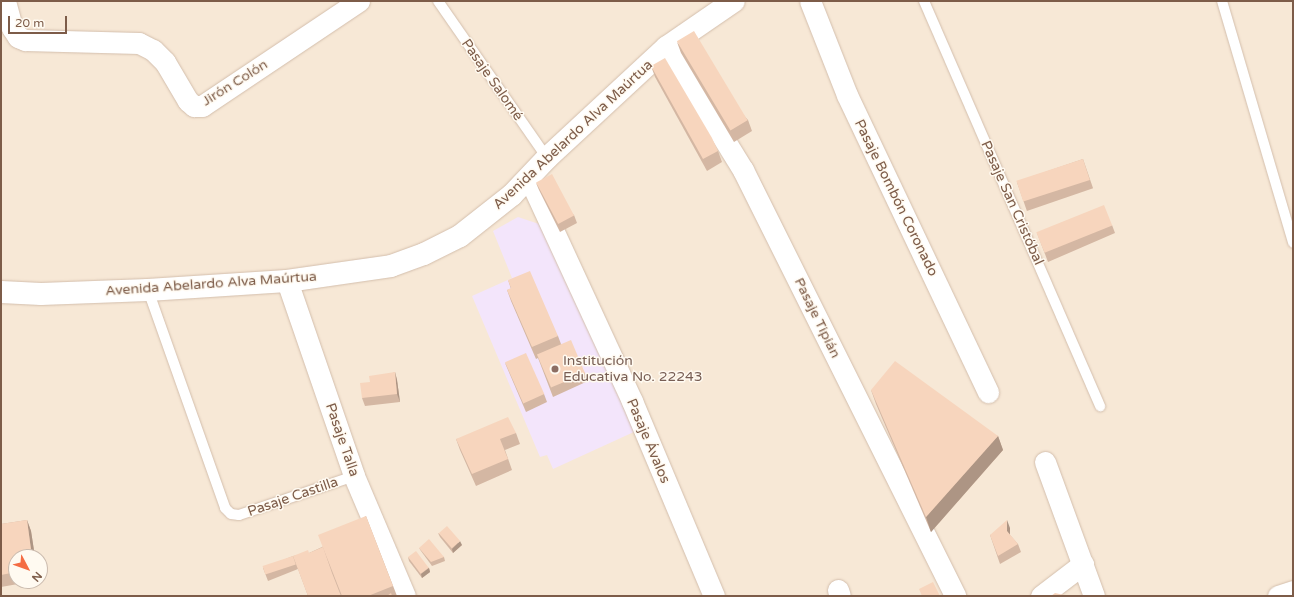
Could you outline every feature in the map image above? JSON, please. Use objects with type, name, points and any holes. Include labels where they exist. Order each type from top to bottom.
[{"type":"street","name":"Jirón Colón","points":[[5,1],[12,28],[18,37],[25,40],[139,43],[153,50],[165,62],[188,101],[194,106],[202,106],[359,1]]},
{"type":"street","name":"Avenida Abelardo Alva Maúrtua","points":[[1,292],[41,294],[148,290],[286,281],[391,266],[424,254],[460,236],[512,195],[546,158],[667,47],[734,1]]},
{"type":"street","name":"Pasaje Bombón Coronado","points":[[810,1],[847,95],[988,392]]},
{"type":"street","name":"Pasaje Tipián","points":[[667,47],[743,170],[955,596]]},
{"type":"street","name":"Pasaje Ávalos","points":[[529,178],[632,401],[714,596]]},
{"type":"street","name":"Pasaje Talla","points":[[286,281],[354,476],[405,596]]},
{"type":"street","points":[[1045,462],[1084,564],[1094,596]]},
{"type":"street","points":[[1041,596],[1084,564]]},
{"type":"street","points":[[1278,596],[1293,591]]},
{"type":"lane","name":"Pasaje Salomé","points":[[438,1],[546,158]]},
{"type":"lane","name":"Pasaje San Cristóbal","points":[[924,1],[1100,406]]},
{"type":"lane","points":[[1222,1],[1293,242]]},
{"type":"lane","name":"Pasaje Castilla","points":[[148,290],[225,508],[231,514],[239,515],[354,476]]},
{"type":"shaded area","points":[[1,1],[1293,1],[1293,596],[1,596]]},
{"type":"shaded area","name":"Institución Educativa No. 22243","points":[[518,217],[545,226],[636,431],[553,469],[547,455],[540,457],[472,296],[512,278],[493,231]]},
{"type":"building","points":[[694,31],[748,120],[730,130],[677,41]]},
{"type":"building","points":[[665,58],[712,138],[718,151],[703,159],[651,66]]},
{"type":"building","points":[[1083,159],[1090,180],[1023,202],[1016,181]]},
{"type":"building","points":[[552,174],[574,215],[558,224],[536,182]]},
{"type":"building","points":[[1104,205],[1112,225],[1045,253],[1036,232]]},
{"type":"building","points":[[530,271],[558,336],[532,347],[507,290],[511,288],[508,280]]},
{"type":"building","points":[[571,340],[585,373],[551,388],[537,354]]},
{"type":"building","points":[[526,353],[544,394],[523,403],[505,362]]},
{"type":"building","points":[[895,361],[998,436],[926,517],[871,390]]},
{"type":"building","points":[[395,372],[397,394],[362,398],[360,383],[370,382],[369,376]]},
{"type":"building","points":[[508,417],[516,433],[500,439],[508,459],[472,474],[456,439]]},
{"type":"building","points":[[366,516],[393,586],[368,596],[342,596],[318,535]]},
{"type":"building","points":[[27,520],[31,549],[8,549],[8,574],[1,575],[1,524]]},
{"type":"building","points":[[1007,520],[1007,531],[1018,544],[998,556],[990,535]]},
{"type":"building","points":[[447,526],[460,541],[452,548],[439,533]]},
{"type":"building","points":[[429,539],[444,557],[431,562],[419,548]]},
{"type":"building","points":[[323,547],[341,596],[308,596],[293,556],[308,550],[309,553]]},
{"type":"building","points":[[416,551],[429,568],[421,574],[408,557]]},
{"type":"building","points":[[293,556],[296,565],[265,574],[263,566]]},
{"type":"building","points":[[933,582],[940,596],[922,596],[919,589]]},
{"type":"building","points":[[1055,593],[1064,595],[1064,596],[1051,596]]},
{"type":"place","name":"Institución Educativa No. 22243","points":[[555,369]]}]
